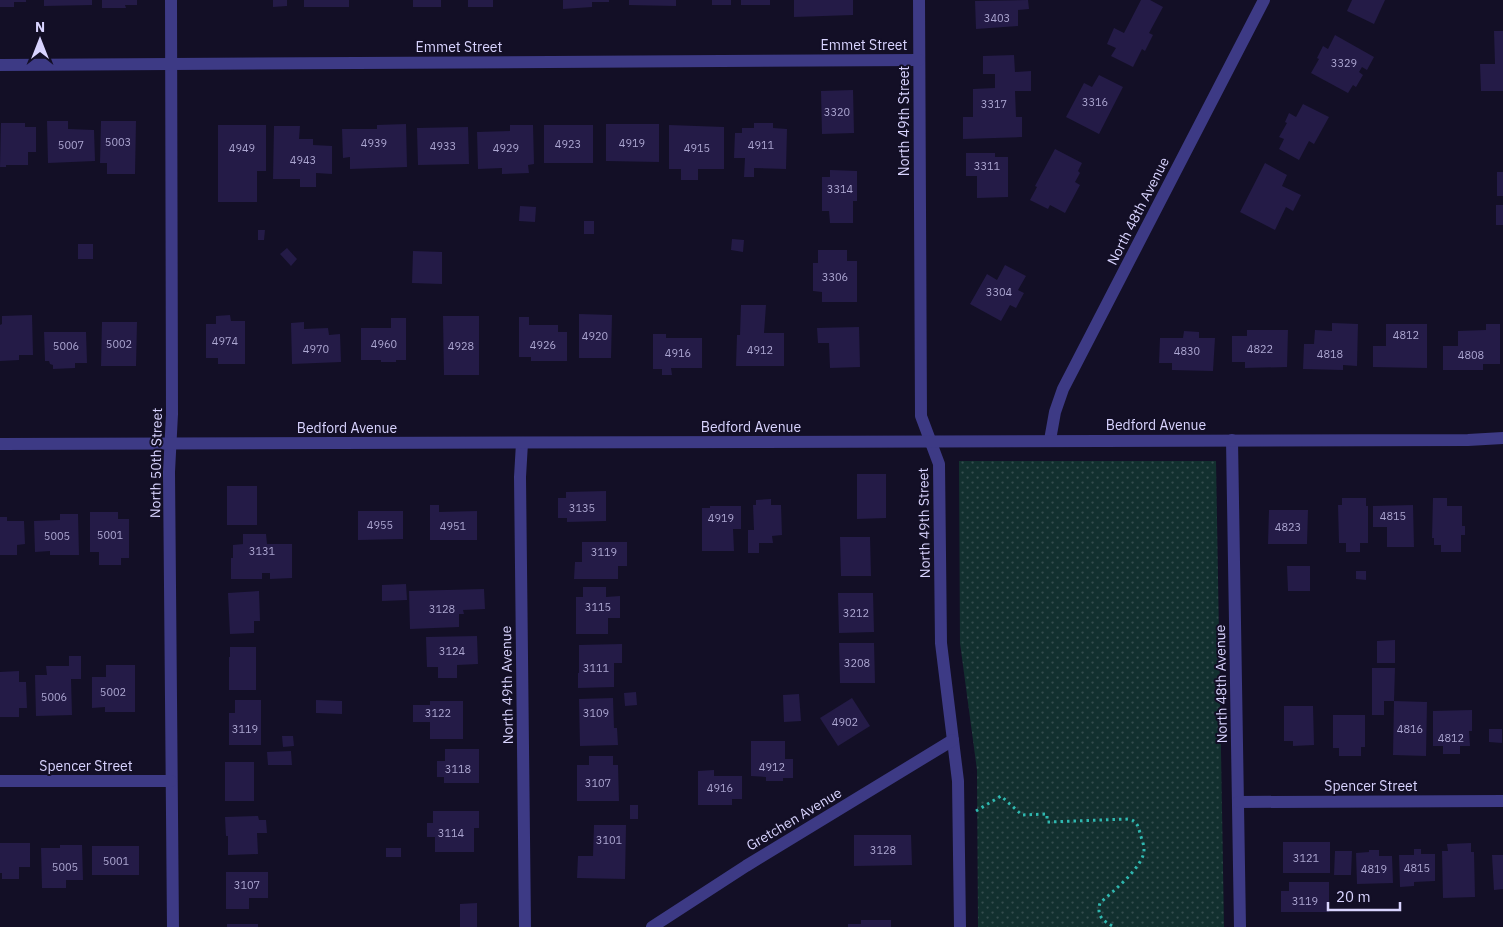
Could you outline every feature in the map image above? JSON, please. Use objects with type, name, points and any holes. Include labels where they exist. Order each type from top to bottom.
[{"type":"street","name":"North 50th Street","points":[[171,0],[172,414],[169,472],[173,927]]},
{"type":"street","name":"North 49th Street","points":[[919,0],[921,416],[939,464],[941,643],[958,781],[960,927]]},
{"type":"street","name":"North 48th Avenue","points":[[1050,440],[1055,412],[1063,389],[1264,0]]},
{"type":"street","name":"Emmet Street","points":[[0,65],[919,60]]},
{"type":"street","name":"Bedford Avenue","points":[[0,444],[1503,438]]},
{"type":"street","name":"North 48th Avenue","points":[[1232,440],[1240,927]]},
{"type":"street","name":"North 49th Avenue","points":[[522,443],[520,487],[525,927]]},
{"type":"street","name":"Gretchen Avenue","points":[[652,927],[746,866],[952,740]]},
{"type":"street","name":"Spencer Street","points":[[0,781],[171,781]]},
{"type":"street","name":"Spencer Street","points":[[1238,802],[1503,801]]},
{"type":"path","points":[[958,821],[1002,796],[1022,815],[1047,814],[1047,822],[1134,821],[1137,824],[1144,849],[1143,856],[1139,864],[1100,903],[1098,910],[1102,920],[1114,927]]},
{"type":"green space","points":[[959,461],[1216,461],[1224,927],[978,927],[977,770],[960,643]]},
{"type":"building","points":[[0,0],[26,0],[26,2],[14,2],[14,7],[0,7]]},
{"type":"building","points":[[44,0],[92,0],[92,5],[44,6]]},
{"type":"building","points":[[102,0],[137,0],[137,5],[125,5],[126,8],[102,8]]},
{"type":"building","points":[[273,0],[287,0],[287,6],[273,7]]},
{"type":"building","points":[[304,0],[349,0],[349,7],[304,7]]},
{"type":"building","points":[[413,0],[441,0],[441,7],[413,7]]},
{"type":"building","points":[[468,0],[493,0],[493,7],[468,7]]},
{"type":"building","points":[[563,0],[609,0],[609,2],[592,2],[592,7],[563,9]]},
{"type":"building","points":[[629,0],[676,0],[676,6],[629,5]]},
{"type":"building","points":[[712,0],[731,0],[731,5],[712,5]]},
{"type":"building","points":[[741,0],[770,0],[770,5],[741,5]]},
{"type":"building","points":[[794,0],[853,0],[853,15],[794,17]]},
{"type":"building","points":[[1028,0],[1029,9],[1018,10],[1018,26],[976,29],[975,1]]},
{"type":"building","points":[[1141,0],[1150,0],[1163,7],[1149,33],[1153,35],[1145,51],[1142,49],[1133,67],[1111,56],[1116,48],[1107,44],[1114,28],[1124,33]]},
{"type":"building","points":[[1352,0],[1385,0],[1374,24],[1347,11]]},
{"type":"building","points":[[1494,31],[1503,31],[1503,91],[1481,91],[1480,64],[1495,64]]},
{"type":"building","points":[[1335,35],[1374,57],[1367,70],[1362,67],[1359,72],[1363,75],[1356,87],[1353,85],[1348,93],[1311,73],[1319,59],[1317,58],[1323,46],[1328,49]]},
{"type":"building","points":[[1014,55],[1015,72],[1031,71],[1031,91],[1015,91],[1016,117],[1022,117],[1022,137],[963,139],[963,117],[973,117],[973,89],[995,88],[995,74],[983,74],[983,56]]},
{"type":"building","points":[[1099,75],[1123,87],[1099,134],[1066,117],[1084,83],[1092,87]]},
{"type":"building","points":[[853,90],[854,133],[822,134],[821,91]]},
{"type":"building","points":[[1303,104],[1329,117],[1314,144],[1309,141],[1299,160],[1279,149],[1284,139],[1279,137],[1287,123],[1285,122],[1289,113],[1296,117]]},
{"type":"building","points":[[47,121],[68,121],[68,129],[94,130],[95,161],[48,163]]},
{"type":"building","points":[[101,121],[136,121],[135,174],[107,174],[107,163],[100,163]]},
{"type":"building","points":[[1,123],[25,123],[25,127],[36,127],[36,152],[28,152],[28,165],[6,165],[6,167],[0,167]]},
{"type":"building","points":[[754,123],[773,123],[773,128],[787,129],[786,169],[754,168],[754,177],[744,177],[745,158],[734,158],[735,133],[742,133],[742,128],[754,128]]},
{"type":"building","points":[[406,124],[407,167],[350,169],[350,157],[343,158],[342,129],[377,129],[377,125]]},
{"type":"building","points":[[606,124],[659,124],[659,162],[606,161]]},
{"type":"building","points":[[218,125],[266,125],[266,171],[257,171],[257,202],[218,202]]},
{"type":"building","points":[[510,125],[533,125],[534,164],[528,165],[529,173],[502,174],[502,168],[478,169],[477,132],[510,131]]},
{"type":"building","points":[[544,125],[593,125],[593,163],[544,163]]},
{"type":"building","points":[[669,125],[724,127],[724,169],[698,169],[698,180],[681,180],[681,169],[669,169]]},
{"type":"building","points":[[274,126],[300,126],[299,139],[313,139],[313,145],[332,146],[332,174],[316,173],[316,187],[300,187],[300,179],[273,179]]},
{"type":"building","points":[[468,127],[469,164],[418,165],[417,128]]},
{"type":"building","points":[[1055,149],[1082,163],[1078,171],[1080,173],[1075,182],[1080,185],[1065,213],[1050,205],[1048,209],[1030,200],[1037,187],[1035,186]]},
{"type":"building","points":[[966,153],[995,153],[995,157],[1008,157],[1008,197],[977,198],[977,176],[966,176]]},
{"type":"building","points":[[1265,163],[1287,175],[1282,186],[1301,195],[1293,211],[1286,207],[1275,230],[1240,212]]},
{"type":"building","points":[[830,170],[857,171],[857,201],[853,201],[853,223],[830,223],[829,211],[822,211],[822,177],[830,177]]},
{"type":"building","points":[[1497,172],[1503,172],[1503,196],[1497,196]]},
{"type":"building","points":[[1496,205],[1503,205],[1503,225],[1496,225]]},
{"type":"building","points":[[520,206],[536,207],[535,222],[519,221]]},
{"type":"building","points":[[584,221],[594,221],[594,234],[584,234]]},
{"type":"building","points":[[258,230],[265,230],[264,240],[258,240]]},
{"type":"building","points":[[732,239],[744,240],[743,252],[731,250]]},
{"type":"building","points":[[78,244],[93,244],[93,259],[78,259]]},
{"type":"building","points":[[287,248],[297,259],[291,266],[280,254]]},
{"type":"building","points":[[818,250],[847,250],[847,261],[857,261],[857,302],[822,302],[822,292],[813,291],[813,263],[818,263]]},
{"type":"building","points":[[413,251],[442,252],[442,284],[412,283]]},
{"type":"building","points":[[1005,265],[1026,276],[1018,290],[1024,293],[1016,308],[1010,305],[1001,321],[970,304],[987,274],[997,280]]},
{"type":"building","points":[[741,305],[766,305],[764,333],[784,333],[784,366],[736,366],[737,335],[740,335]]},
{"type":"building","points":[[579,314],[612,315],[611,358],[579,358]]},
{"type":"building","points":[[32,315],[33,355],[19,355],[19,360],[0,361],[0,325],[2,324],[2,316]]},
{"type":"building","points":[[230,315],[231,321],[245,321],[245,364],[218,364],[218,358],[206,358],[206,324],[216,324],[216,316]]},
{"type":"building","points":[[443,316],[479,316],[479,375],[444,375]]},
{"type":"building","points":[[519,317],[529,317],[529,325],[558,325],[558,332],[567,332],[567,361],[531,361],[531,357],[519,357]]},
{"type":"building","points":[[391,318],[406,318],[406,360],[381,362],[381,360],[361,360],[361,328],[391,328]]},
{"type":"building","points":[[102,322],[137,322],[136,366],[101,366]]},
{"type":"building","points":[[304,322],[304,329],[328,328],[329,335],[340,334],[341,362],[292,364],[291,323]]},
{"type":"building","points":[[1332,323],[1358,324],[1357,366],[1343,365],[1343,370],[1303,369],[1304,344],[1314,344],[1315,330],[1332,331]]},
{"type":"building","points":[[1386,324],[1427,324],[1427,368],[1373,367],[1373,346],[1386,346]]},
{"type":"building","points":[[1486,324],[1500,324],[1500,364],[1483,364],[1483,370],[1443,370],[1443,346],[1458,346],[1458,331],[1486,330]]},
{"type":"building","points":[[859,327],[860,367],[830,368],[829,343],[818,343],[817,328]]},
{"type":"building","points":[[1247,330],[1288,330],[1287,367],[1245,368],[1245,362],[1232,362],[1232,336],[1247,336]]},
{"type":"building","points":[[1184,331],[1199,332],[1199,338],[1215,338],[1213,371],[1172,370],[1172,363],[1159,363],[1160,338],[1183,338]]},
{"type":"building","points":[[44,332],[86,332],[87,363],[75,363],[75,368],[53,369],[53,365],[49,361],[45,361]]},
{"type":"building","points":[[653,334],[666,334],[666,338],[702,338],[702,368],[671,368],[672,375],[662,375],[662,369],[653,369]]},
{"type":"building","points":[[857,474],[886,474],[886,518],[857,519]]},
{"type":"building","points":[[227,486],[257,486],[257,525],[227,525]]},
{"type":"building","points":[[606,491],[606,521],[567,522],[567,518],[558,518],[558,498],[566,498],[566,492]]},
{"type":"building","points":[[1342,498],[1366,498],[1366,506],[1368,506],[1368,543],[1360,543],[1360,552],[1346,552],[1346,543],[1339,543],[1338,505],[1342,505]]},
{"type":"building","points":[[1433,498],[1447,498],[1447,506],[1462,506],[1462,526],[1465,526],[1465,535],[1461,535],[1461,552],[1441,552],[1441,545],[1434,545],[1434,538],[1432,538]]},
{"type":"building","points":[[771,499],[771,505],[781,505],[782,535],[772,536],[773,543],[759,543],[759,553],[748,553],[748,530],[754,530],[753,505],[756,505],[756,500]]},
{"type":"building","points":[[430,505],[439,505],[439,512],[477,511],[477,540],[430,540]]},
{"type":"building","points":[[1413,505],[1414,547],[1387,547],[1387,527],[1373,527],[1373,506]]},
{"type":"building","points":[[710,506],[741,506],[741,529],[733,529],[734,551],[702,551],[702,508],[710,508]]},
{"type":"building","points":[[1269,510],[1308,510],[1307,544],[1268,544]]},
{"type":"building","points":[[358,511],[403,511],[403,539],[358,540]]},
{"type":"building","points":[[90,512],[118,512],[118,519],[129,519],[129,558],[121,558],[121,565],[99,565],[99,552],[90,552]]},
{"type":"building","points":[[60,514],[78,514],[79,555],[50,555],[50,551],[35,552],[34,521],[60,520]]},
{"type":"building","points":[[0,517],[7,517],[7,521],[24,521],[25,544],[17,545],[17,555],[0,555]]},
{"type":"building","points":[[243,534],[266,534],[267,544],[292,544],[292,578],[270,579],[270,573],[262,573],[262,579],[231,579],[233,545],[243,544]]},
{"type":"building","points":[[840,537],[870,537],[871,576],[841,576]]},
{"type":"building","points":[[582,542],[627,542],[627,566],[618,566],[618,579],[574,579],[575,562],[582,562]]},
{"type":"building","points":[[1287,566],[1310,566],[1310,591],[1288,591]]},
{"type":"building","points":[[1356,571],[1366,571],[1366,580],[1356,579]]},
{"type":"building","points":[[406,584],[407,600],[382,601],[382,585]]},
{"type":"building","points":[[583,587],[606,587],[606,597],[620,596],[620,618],[608,618],[608,634],[576,634],[576,597],[583,597]]},
{"type":"building","points":[[484,589],[485,609],[463,610],[464,614],[459,614],[459,627],[410,629],[409,591]]},
{"type":"building","points":[[259,591],[260,621],[254,621],[254,633],[230,634],[228,593]]},
{"type":"building","points":[[838,593],[873,593],[874,632],[839,633]]},
{"type":"building","points":[[477,636],[478,664],[457,665],[457,678],[438,678],[438,667],[427,667],[426,637]]},
{"type":"building","points":[[1395,640],[1395,663],[1377,663],[1377,641]]},
{"type":"building","points":[[839,643],[874,643],[875,683],[840,683]]},
{"type":"building","points":[[622,644],[622,663],[614,663],[614,687],[578,688],[579,645]]},
{"type":"building","points":[[230,647],[256,647],[256,690],[229,690]]},
{"type":"building","points":[[69,656],[81,656],[81,679],[71,679],[72,715],[36,716],[35,675],[47,675],[46,666],[69,666]]},
{"type":"building","points":[[106,665],[135,665],[135,712],[105,712],[105,707],[92,708],[92,677],[106,677]]},
{"type":"building","points":[[1372,668],[1395,668],[1394,701],[1384,701],[1384,715],[1372,715]]},
{"type":"building","points":[[19,671],[19,682],[26,682],[27,708],[19,708],[19,717],[0,717],[0,672]]},
{"type":"building","points":[[636,692],[637,705],[625,706],[624,693]]},
{"type":"building","points":[[799,694],[801,721],[784,722],[783,695]]},
{"type":"building","points":[[613,698],[614,728],[617,728],[618,745],[580,746],[579,699]]},
{"type":"building","points":[[852,698],[870,726],[838,746],[820,718]]},
{"type":"building","points":[[235,700],[261,700],[261,745],[229,745],[229,713],[235,713]]},
{"type":"building","points":[[316,700],[342,701],[342,714],[316,713]]},
{"type":"building","points":[[430,701],[463,701],[463,739],[430,739],[430,722],[413,722],[413,705],[430,705]]},
{"type":"building","points":[[1394,701],[1427,702],[1426,756],[1393,755]]},
{"type":"building","points":[[1284,706],[1313,706],[1314,745],[1293,746],[1293,741],[1284,741]]},
{"type":"building","points":[[1472,710],[1472,731],[1469,731],[1470,746],[1460,746],[1460,754],[1443,754],[1443,746],[1433,746],[1433,711]]},
{"type":"building","points":[[1333,715],[1365,715],[1365,747],[1361,747],[1361,756],[1339,756],[1339,748],[1333,748]]},
{"type":"building","points":[[1489,729],[1502,729],[1502,743],[1489,742]]},
{"type":"building","points":[[282,736],[293,736],[294,746],[283,747]]},
{"type":"building","points":[[751,741],[785,741],[785,759],[793,759],[793,778],[783,778],[783,781],[766,781],[766,777],[751,776]]},
{"type":"building","points":[[445,749],[479,749],[479,783],[444,783],[444,777],[437,777],[437,761],[445,761]]},
{"type":"building","points":[[291,751],[292,765],[268,765],[267,752]]},
{"type":"building","points":[[589,756],[613,756],[613,765],[618,765],[619,801],[577,801],[577,765],[589,765]]},
{"type":"building","points":[[225,762],[254,762],[254,801],[225,801]]},
{"type":"building","points":[[714,770],[714,776],[742,776],[742,799],[732,799],[732,805],[698,805],[698,771]]},
{"type":"building","points":[[630,805],[638,805],[638,819],[630,819]]},
{"type":"building","points":[[433,811],[479,811],[479,828],[474,828],[474,852],[435,852],[435,837],[427,837],[427,823],[433,823]]},
{"type":"building","points":[[258,816],[259,820],[266,820],[267,833],[257,833],[258,854],[228,855],[225,817]]},
{"type":"building","points":[[594,825],[626,825],[625,879],[577,878],[578,856],[593,856]]},
{"type":"building","points":[[854,835],[911,835],[912,865],[854,866]]},
{"type":"building","points":[[1283,842],[1330,842],[1330,873],[1283,873]]},
{"type":"building","points":[[0,843],[30,843],[30,867],[19,867],[19,879],[2,879],[2,873],[0,873]]},
{"type":"building","points":[[1471,843],[1471,852],[1474,852],[1475,897],[1443,898],[1442,851],[1448,851],[1447,844]]},
{"type":"building","points":[[60,845],[82,845],[83,880],[66,880],[66,888],[42,888],[41,848],[60,848]]},
{"type":"building","points":[[92,846],[139,846],[139,875],[92,875]]},
{"type":"building","points":[[386,848],[401,848],[401,857],[386,857]]},
{"type":"building","points":[[1414,849],[1421,849],[1421,854],[1435,854],[1435,881],[1414,882],[1414,886],[1400,887],[1399,855],[1414,855]]},
{"type":"building","points":[[1369,850],[1379,850],[1379,856],[1392,856],[1393,883],[1357,884],[1356,853],[1369,852]]},
{"type":"building","points":[[1335,851],[1352,851],[1351,875],[1334,875]]},
{"type":"building","points":[[1492,855],[1503,855],[1503,889],[1494,890]]},
{"type":"building","points":[[226,872],[268,872],[268,898],[249,898],[249,909],[226,909]]},
{"type":"building","points":[[1289,882],[1329,882],[1329,912],[1281,912],[1281,891],[1289,891]]},
{"type":"building","points":[[477,903],[477,927],[460,927],[460,904]]},
{"type":"building","points":[[861,920],[891,920],[891,927],[848,927],[848,924],[861,924]]},
{"type":"building","points":[[227,924],[258,924],[258,927],[227,927]]}]
